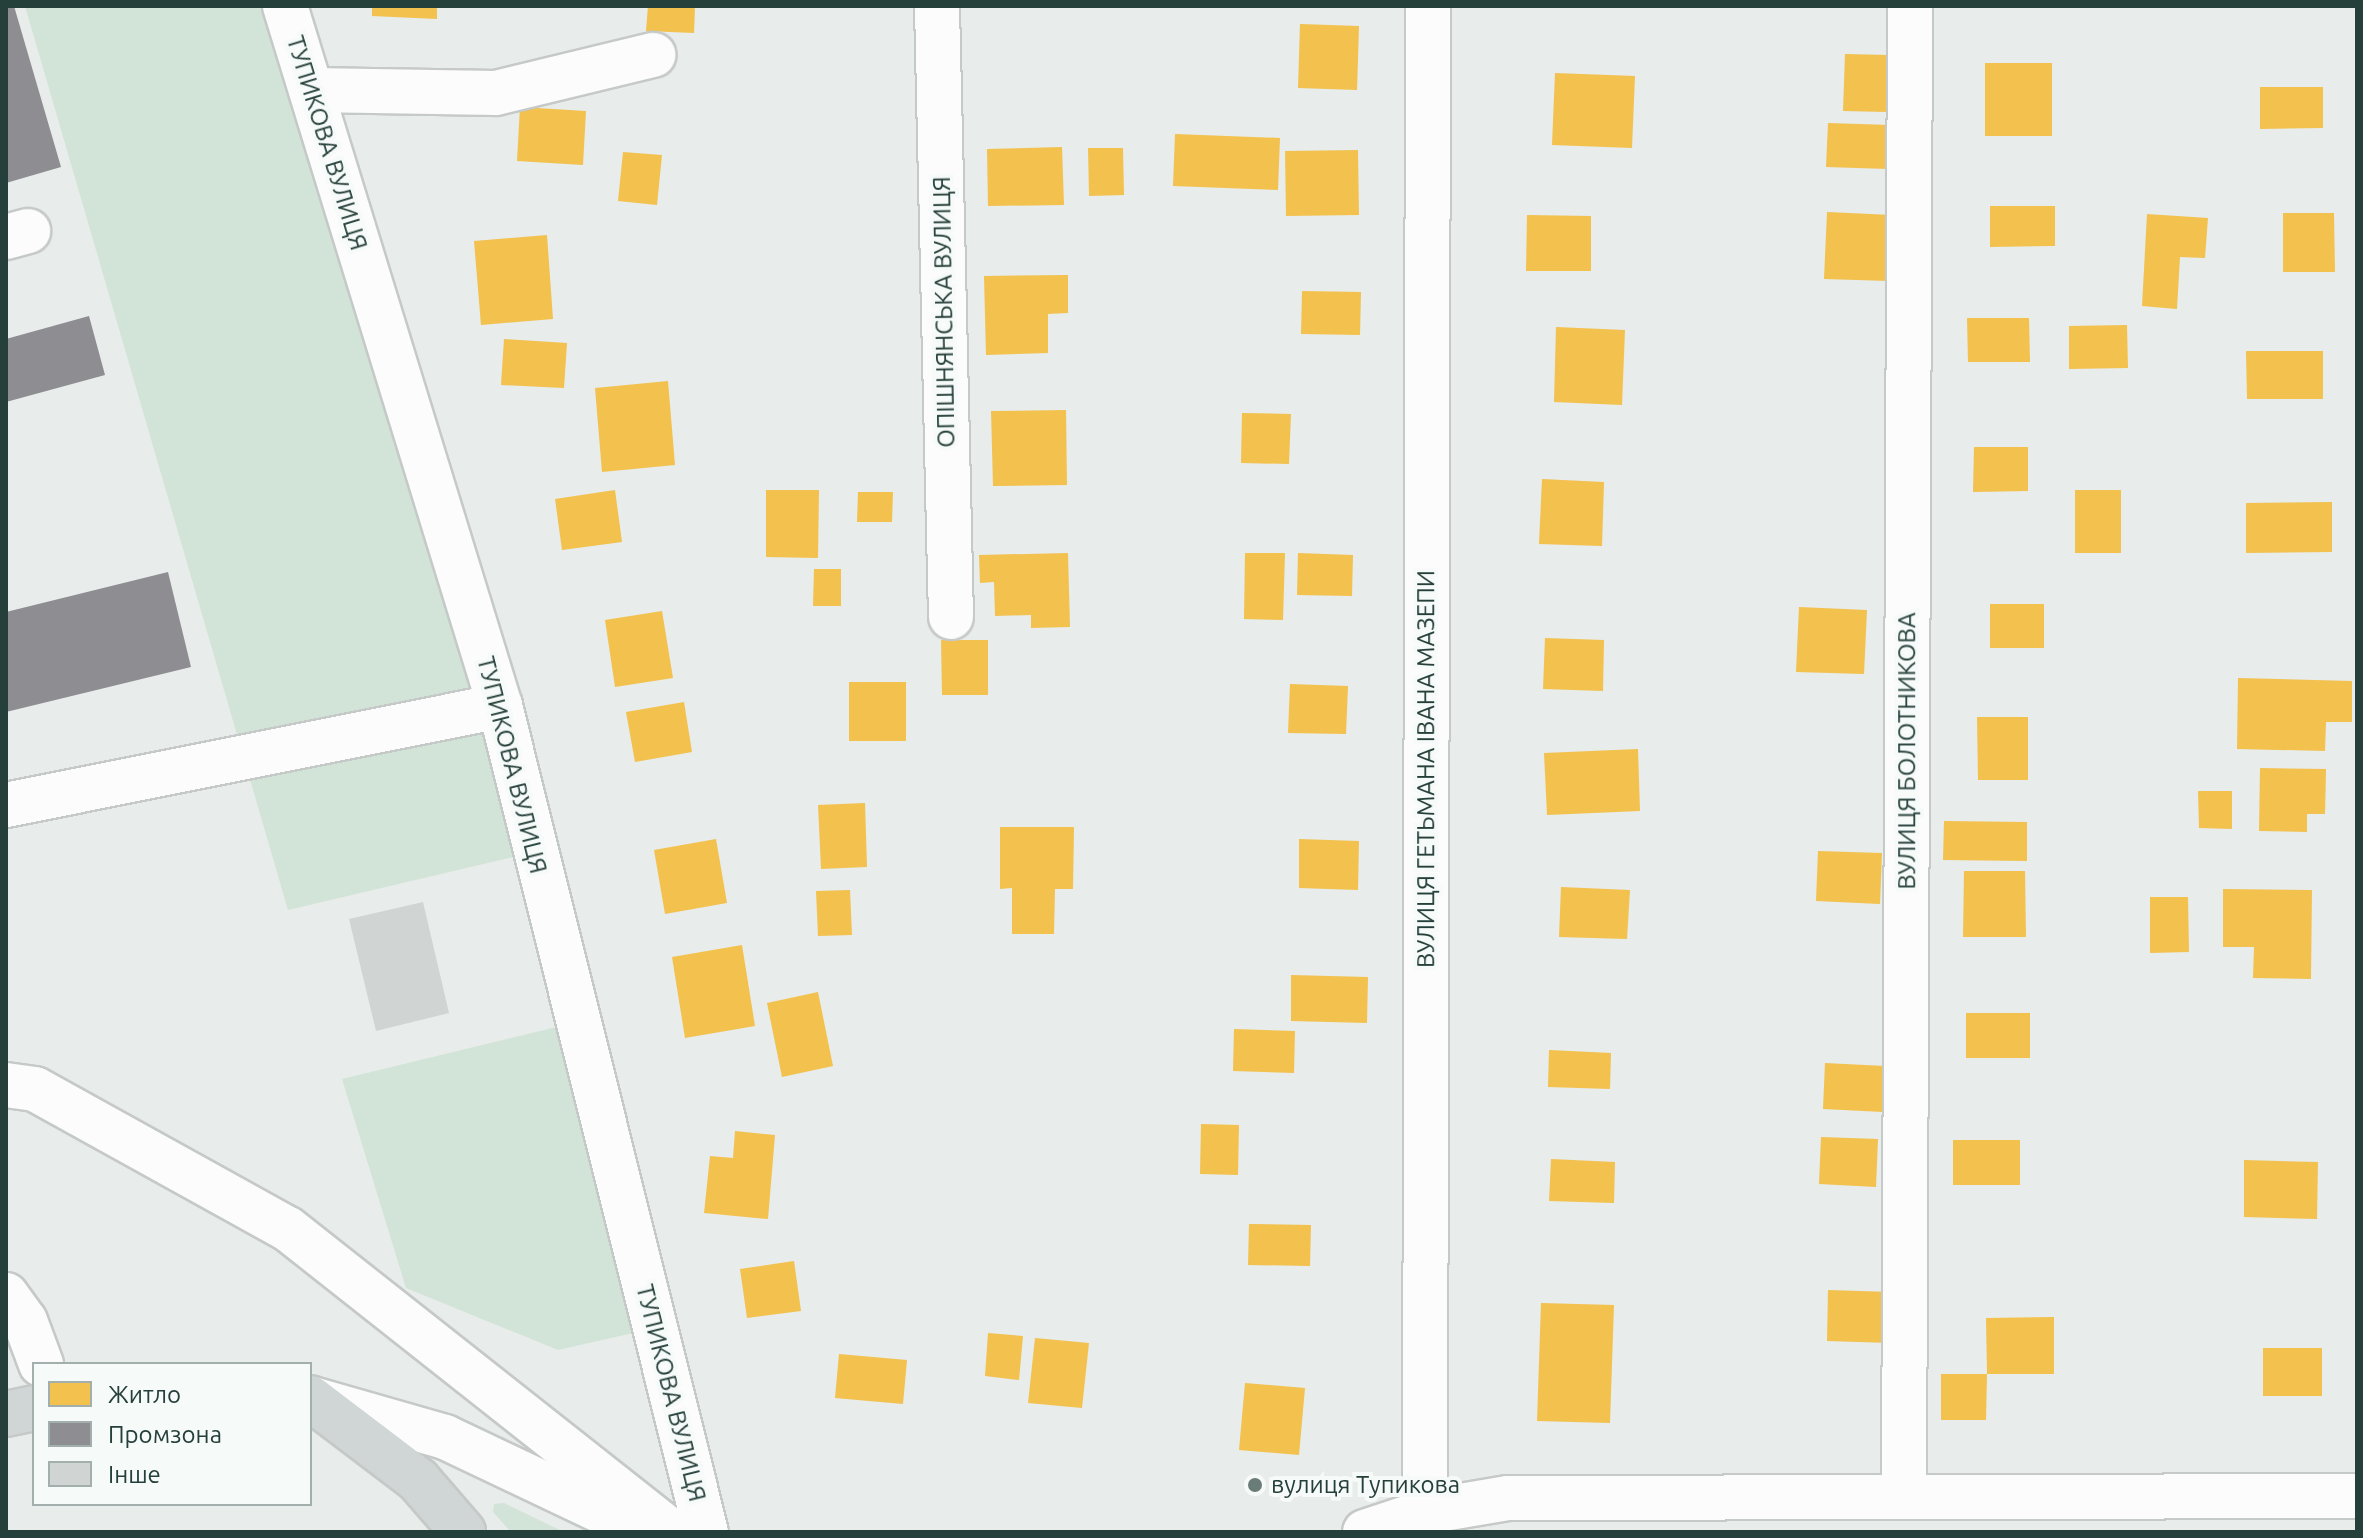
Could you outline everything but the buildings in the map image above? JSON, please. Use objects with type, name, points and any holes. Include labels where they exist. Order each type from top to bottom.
[{"type":"main road","points":[[312,1399],[418,1480],[463,1532]]},
{"type":"main road","points":[[6,1414],[32,1408]]},
{"type":"street","name":"ТУПИКОВА ВУЛИЦЯ","points":[[285,6],[500,706],[706,1532]]},
{"type":"street","name":"ОПІШНЯНСЬКА ВУЛИЦЯ","points":[[937,6],[951,617]]},
{"type":"street","name":"ВУЛИЦЯ ГЕТЬМАНА ІВАНА МАЗЕПИ","points":[[1425,1522],[1428,6]]},
{"type":"street","name":"ВУЛИЦЯ БОЛОТНИКОВА","points":[[1904,1496],[1910,6]]},
{"type":"street","points":[[311,90],[496,93],[653,55]]},
{"type":"street","points":[[6,805],[500,706]]},
{"type":"street","points":[[6,1085],[35,1089],[288,1229],[672,1532]]},
{"type":"street","points":[[6,1295],[25,1321],[40,1362]]},
{"type":"street","points":[[312,1398],[445,1437],[645,1532]]},
{"type":"street","points":[[1365,1532],[1425,1522],[1508,1498],[1904,1496],[2241,1514],[2357,1496]]},
{"type":"green space","points":[[25,6],[285,6],[535,852],[288,910]]},
{"type":"green space","points":[[577,1022],[655,1328],[558,1350],[406,1288],[342,1079]]},
{"type":"green space","points":[[504,1503],[564,1532],[511,1532],[493,1512],[494,1504]]},
{"type":"place","name":"вулиця Тупикова","points":[[1255,1485]]}]
